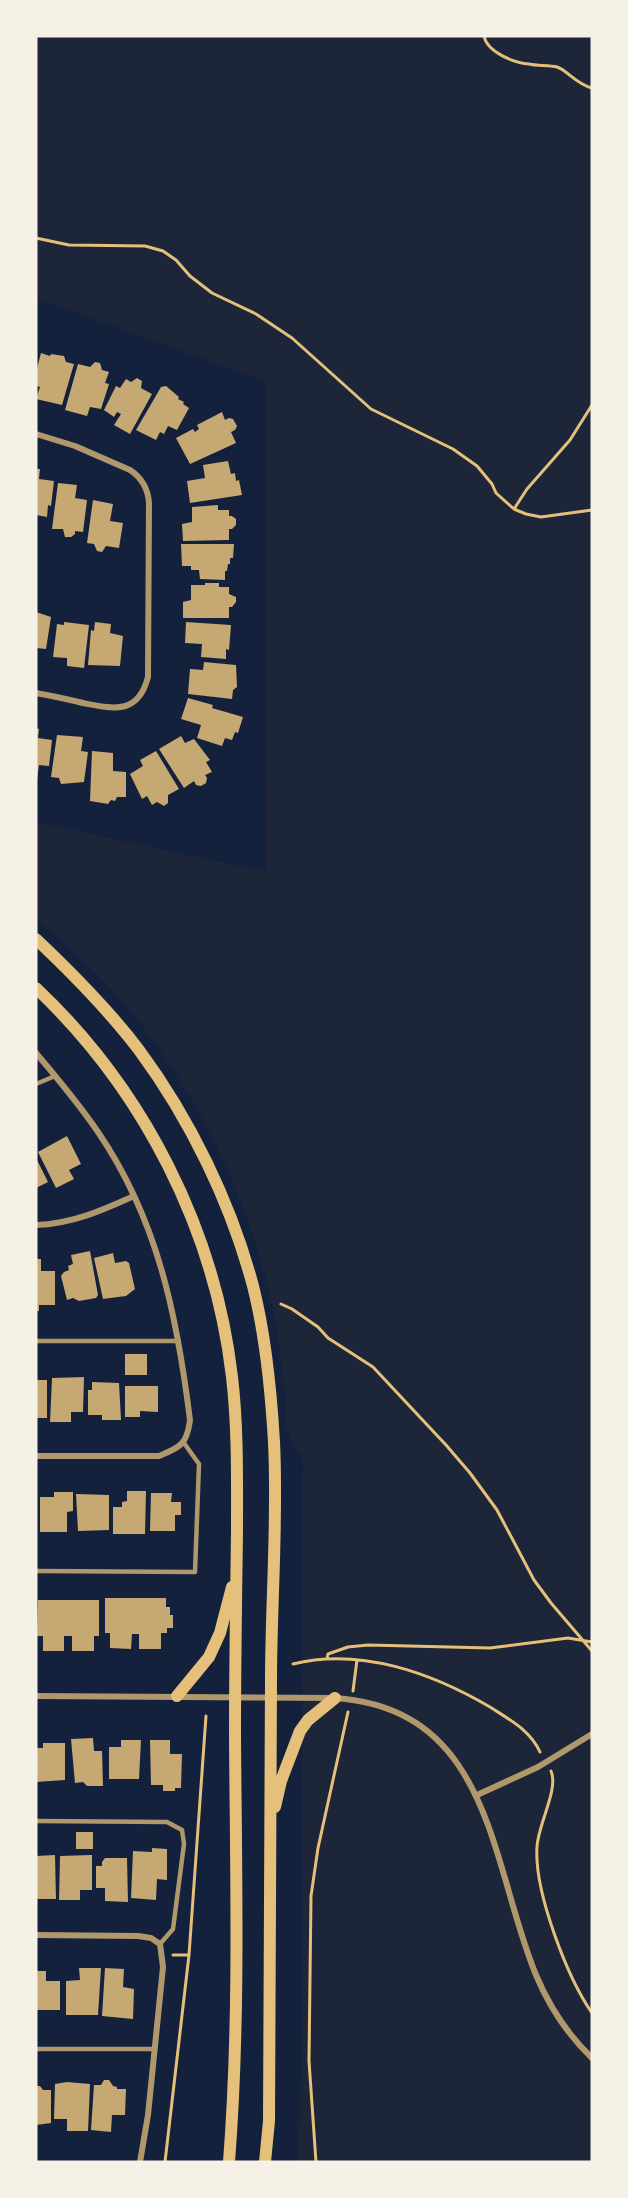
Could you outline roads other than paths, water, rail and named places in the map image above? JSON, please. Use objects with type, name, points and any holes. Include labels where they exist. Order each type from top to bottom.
[{"type":"main road","points":[[36,939],[87,988],[152,1070],[206,1163],[244,1256],[254,1287],[262,1331],[274,1444],[270,1696],[269,2121],[265,2162]]},
{"type":"main road","points":[[36,988],[78,1032],[129,1097],[152,1134],[189,1210],[206,1257],[217,1295],[232,1376],[236,1450],[236,1568],[234,2054],[229,2162]]},
{"type":"main road","points":[[177,1696],[209,1657],[220,1633],[236,1568]]},
{"type":"main road","points":[[270,1825],[281,1781],[300,1731],[308,1720],[335,1698]]},
{"type":"street","points":[[36,435],[94,454],[130,470],[141,480],[148,494],[149,561],[148,677],[138,698],[126,706],[112,708],[36,693]]},
{"type":"street","points":[[36,1053],[99,1133],[134,1196],[157,1252],[174,1311],[190,1420],[184,1443],[175,1450],[159,1456],[36,1456]]},
{"type":"street","points":[[36,1225],[70,1221],[98,1213],[134,1196]]},
{"type":"street","points":[[36,1696],[335,1698],[351,1699],[389,1709],[409,1718],[429,1732],[456,1759],[477,1795],[491,1830],[537,1977],[560,2019],[592,2058]]},
{"type":"street","points":[[477,1795],[538,1767],[592,1734]]},
{"type":"street","points":[[36,1935],[138,1936],[150,1938],[160,1944],[164,1967],[140,2162]]},
{"type":"lane","points":[[36,1084],[55,1076]]},
{"type":"lane","points":[[36,1341],[179,1341]]},
{"type":"lane","points":[[36,1571],[195,1572],[199,1464],[184,1443]]},
{"type":"lane","points":[[36,1821],[167,1822],[182,1830],[184,1844],[173,1929],[160,1944]]},
{"type":"lane","points":[[36,2049],[155,2049]]}]
